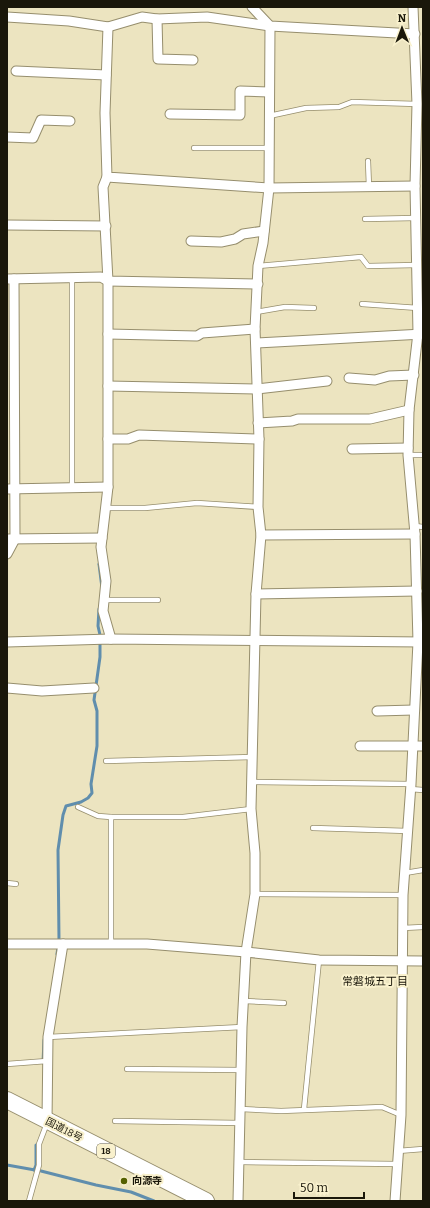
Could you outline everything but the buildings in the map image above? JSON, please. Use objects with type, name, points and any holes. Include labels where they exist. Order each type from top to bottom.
[{"type":"highway","name":"国道18号","points":[[7,1100],[206,1201]]},
{"type":"street","points":[[238,1201],[242,1109],[242,1027],[246,952],[255,894],[255,853],[251,809],[256,594],[260,535],[258,507],[259,440],[255,329],[258,266],[269,188],[270,26],[251,7]]},
{"type":"street","points":[[395,1201],[401,1115],[401,960],[403,895],[411,787],[414,710],[421,642],[418,529],[408,451],[409,410],[420,334],[415,186],[420,139],[417,104],[415,34],[418,22],[413,7]]},
{"type":"street","points":[[7,17],[69,21],[108,27],[142,17],[157,19],[207,17],[270,26],[415,34]]},
{"type":"street","points":[[157,19],[158,59],[193,60]]},
{"type":"street","points":[[108,27],[106,75],[107,177],[103,187],[108,280],[108,487],[102,538],[106,581],[103,611],[111,639]]},
{"type":"street","points":[[16,70],[106,75]]},
{"type":"street","points":[[170,114],[240,115],[240,91],[269,92]]},
{"type":"street","points":[[7,136],[33,138],[41,120],[70,121]]},
{"type":"street","points":[[107,177],[269,188],[415,186]]},
{"type":"street","points":[[7,225],[106,226]]},
{"type":"street","points":[[191,241],[221,242],[235,239],[243,234],[264,231]]},
{"type":"street","points":[[7,554],[11,539],[11,279],[101,277],[108,280],[258,284]]},
{"type":"street","points":[[108,334],[197,336],[202,332],[255,329]]},
{"type":"street","points":[[256,343],[420,334]]},
{"type":"street","points":[[349,378],[375,380],[389,376],[414,374]]},
{"type":"street","points":[[108,386],[257,389],[327,381]]},
{"type":"street","points":[[258,423],[292,421],[298,419],[370,419],[409,410]]},
{"type":"street","points":[[108,439],[128,439],[139,435],[259,440]]},
{"type":"street","points":[[352,449],[408,451]]},
{"type":"street","points":[[11,489],[108,487]]},
{"type":"street","points":[[260,535],[418,529]]},
{"type":"street","points":[[11,539],[102,538]]},
{"type":"street","points":[[256,594],[420,592]]},
{"type":"street","points":[[7,642],[111,639],[421,642]]},
{"type":"street","points":[[7,688],[42,690],[94,688]]},
{"type":"street","points":[[377,711],[414,710]]},
{"type":"street","points":[[360,746],[423,746]]},
{"type":"street","points":[[7,944],[147,944],[246,952],[318,960],[423,961]]},
{"type":"street","points":[[47,1121],[48,1037],[63,944]]},
{"type":"lane","points":[[269,116],[306,108],[339,107],[352,102],[417,104]]},
{"type":"lane","points":[[194,148],[269,148]]},
{"type":"lane","points":[[368,161],[369,187]]},
{"type":"lane","points":[[365,219],[416,218]]},
{"type":"lane","points":[[258,266],[361,257],[368,266],[417,265]]},
{"type":"lane","points":[[72,278],[72,487]]},
{"type":"lane","points":[[362,304],[418,308]]},
{"type":"lane","points":[[256,312],[285,307],[314,308]]},
{"type":"lane","points":[[408,451],[423,455]]},
{"type":"lane","points":[[106,508],[145,508],[197,503],[258,507]]},
{"type":"lane","points":[[104,600],[158,600]]},
{"type":"lane","points":[[106,761],[252,757]]},
{"type":"lane","points":[[252,782],[411,787],[423,790]]},
{"type":"lane","points":[[78,807],[98,816],[110,817],[183,817],[251,809]]},
{"type":"lane","points":[[110,817],[111,944]]},
{"type":"lane","points":[[313,828],[408,831]]},
{"type":"lane","points":[[405,873],[423,870]]},
{"type":"lane","points":[[7,883],[16,884]]},
{"type":"lane","points":[[255,894],[403,895]]},
{"type":"lane","points":[[403,928],[423,927]]},
{"type":"lane","points":[[304,1109],[318,960]]},
{"type":"lane","points":[[244,1001],[284,1003]]},
{"type":"lane","points":[[48,1037],[242,1027]]},
{"type":"lane","points":[[7,1064],[47,1061]]},
{"type":"lane","points":[[127,1069],[242,1070]]},
{"type":"lane","points":[[242,1109],[281,1111],[382,1107],[401,1115]]},
{"type":"lane","points":[[29,1201],[39,1165],[39,1144],[47,1121]]},
{"type":"lane","points":[[115,1121],[241,1123]]},
{"type":"lane","points":[[398,1151],[423,1149]]},
{"type":"lane","points":[[240,1162],[397,1164]]},
{"type":"waterway","points":[[99,564],[102,588]]},
{"type":"waterway","points":[[57,954],[59,940],[58,850],[63,815],[66,806],[81,802],[88,798],[92,793],[91,784],[97,746],[97,711],[94,700],[100,657],[100,635],[98,626],[99,609]]},
{"type":"waterway","points":[[43,1063],[44,1040]]},
{"type":"waterway","points":[[34,1170],[36,1165],[36,1145]]},
{"type":"waterway","points":[[7,1165],[35,1170]]},
{"type":"waterway","points":[[41,1171],[131,1192],[154,1201]]},
{"type":"place","name":"向源寺","points":[[124,1181]]},
{"type":"district","name":"常磐城五丁目","points":[[375,981]]}]
